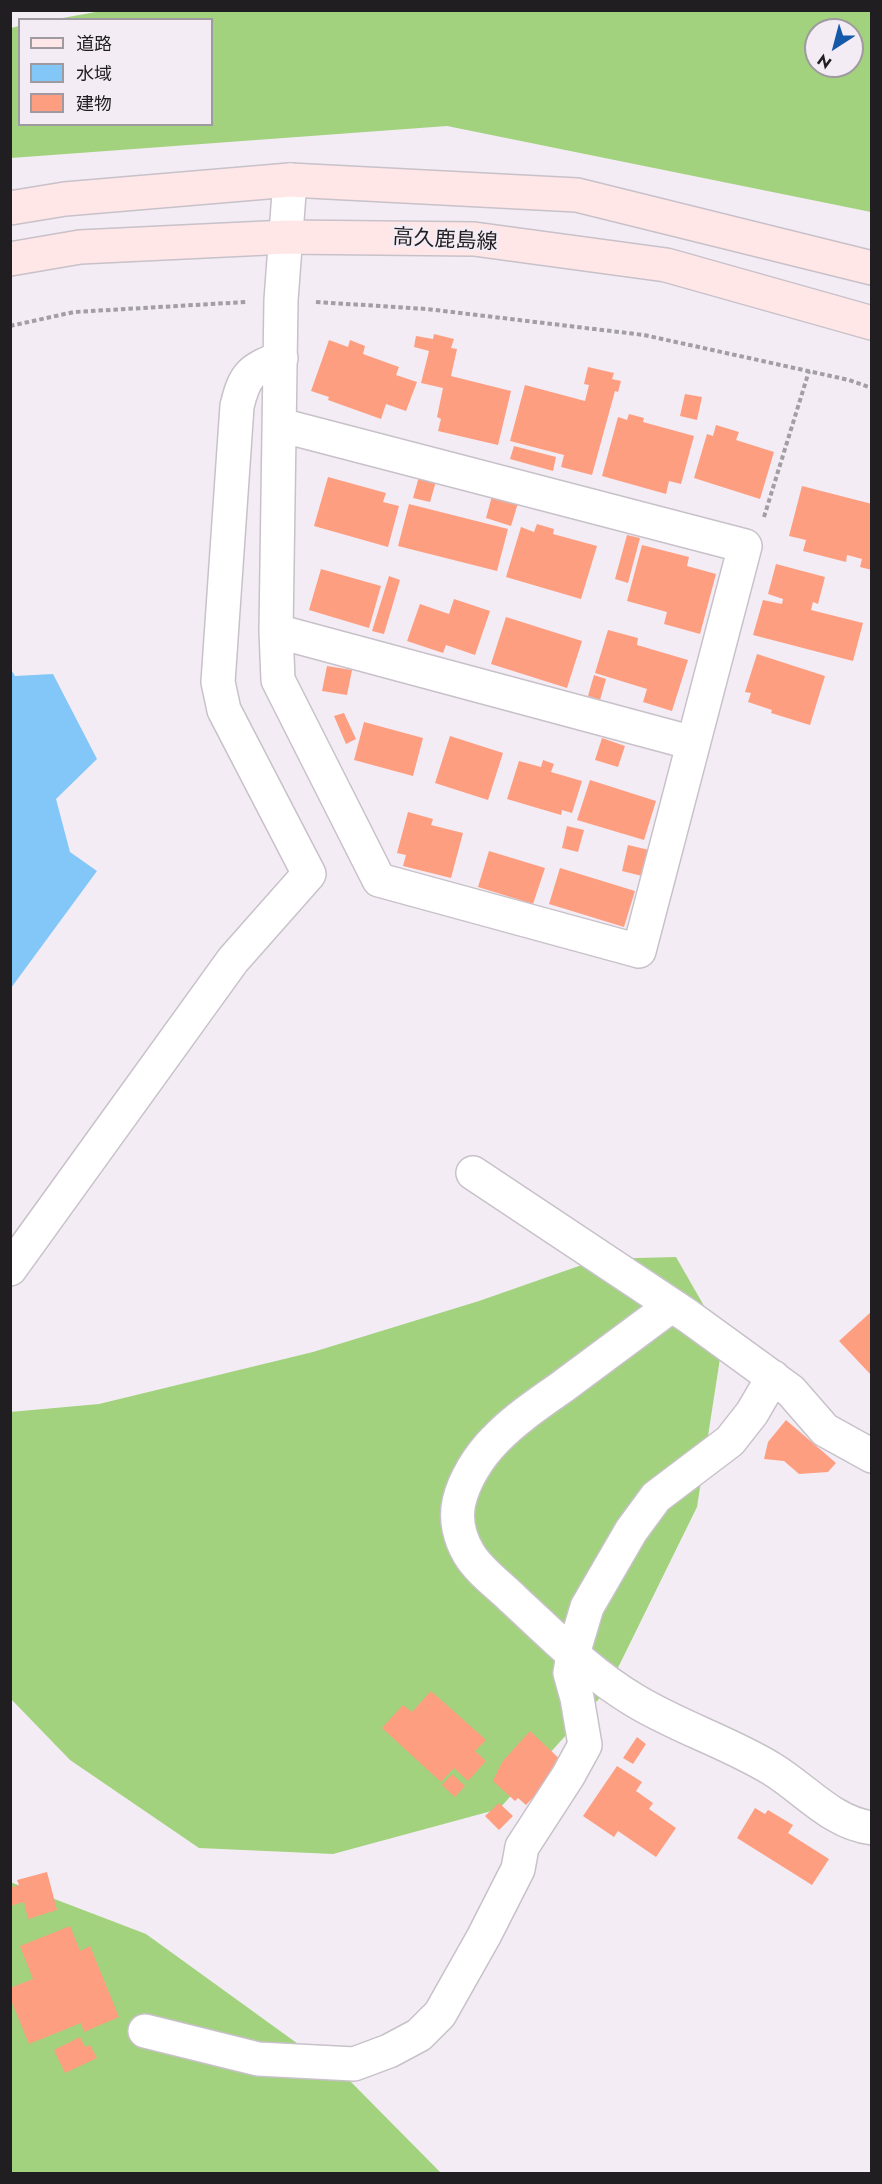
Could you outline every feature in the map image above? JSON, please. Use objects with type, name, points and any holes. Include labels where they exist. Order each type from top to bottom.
[{"type":"main road","points":[[10,208],[65,199],[290,180],[577,195],[872,268]]},
{"type":"main road","name":"高久鹿島線","points":[[10,259],[80,246],[287,237],[474,239],[666,265],[872,323]]},
{"type":"street","points":[[280,425],[744,546],[639,951],[379,880],[278,680],[276,632],[281,300],[290,180]]},
{"type":"street","points":[[10,1269],[233,960],[309,873],[224,710],[218,682],[237,406],[243,383],[257,368],[281,358]]},
{"type":"street","points":[[276,632],[693,743]]},
{"type":"street","points":[[473,1173],[773,1377],[791,1391],[825,1430],[872,1456]]},
{"type":"street","points":[[671,1306],[494,1440],[476,1464],[464,1486],[458,1505],[459,1534],[470,1556],[487,1575],[598,1677],[636,1702],[704,1736],[733,1747],[772,1769],[826,1810],[844,1820],[857,1826],[872,1828]]},
{"type":"street","points":[[145,2031],[258,2059],[354,2064],[389,2051],[418,2035],[441,2014],[518,1869],[522,1846],[568,1776],[585,1744],[570,1673],[573,1654],[587,1607],[637,1523],[656,1497],[730,1441],[752,1413],[773,1377]]},
{"type":"path","points":[[10,326],[74,312],[281,300],[427,309],[644,335],[849,380],[872,388]]},
{"type":"path","points":[[744,546],[757,539],[809,371]]},
{"type":"green space","points":[[107,10],[871,11],[871,212],[447,126],[11,158],[11,28],[18,26],[18,126],[213,126],[213,18],[63,18]]},
{"type":"green space","points":[[676,1257],[723,1339],[697,1507],[607,1690],[499,1809],[333,1854],[199,1848],[70,1760],[11,1699],[10,1412],[99,1404],[313,1352],[479,1301],[599,1259]]},
{"type":"green space","points":[[10,1882],[146,1934],[352,2083],[441,2173],[11,2173]]},
{"type":"water","points":[[10,668],[15,676],[53,674],[97,759],[56,799],[70,852],[97,871],[11,988]]},
{"type":"building","points":[[434,334],[454,339],[451,348],[457,349],[451,376],[511,391],[498,445],[438,431],[441,419],[437,417],[443,388],[421,383],[429,351],[414,347],[416,336],[433,339]]},
{"type":"building","points":[[329,340],[348,347],[350,340],[365,346],[363,354],[399,367],[396,375],[417,382],[406,411],[386,404],[381,419],[328,400],[329,397],[311,391]]},
{"type":"building","points":[[588,367],[614,373],[612,379],[621,381],[618,392],[615,391],[592,475],[561,467],[564,455],[510,441],[525,385],[585,401],[589,385],[584,384]]},
{"type":"building","points":[[685,394],[702,397],[697,420],[680,416]]},
{"type":"building","points":[[629,414],[644,418],[643,422],[694,436],[681,484],[669,481],[666,494],[602,476],[618,417],[627,420]]},
{"type":"building","points":[[716,425],[739,432],[736,440],[774,452],[760,499],[694,478],[707,434],[713,436]]},
{"type":"building","points":[[514,446],[556,457],[553,471],[510,459]]},
{"type":"building","points":[[420,473],[437,478],[430,502],[413,498]]},
{"type":"building","points":[[328,477],[386,493],[383,502],[399,506],[388,547],[314,526]]},
{"type":"building","points":[[802,486],[872,504],[872,570],[860,567],[862,559],[847,555],[846,562],[803,551],[806,540],[789,536]]},
{"type":"building","points":[[492,496],[518,503],[511,526],[486,518]]},
{"type":"building","points":[[409,504],[508,529],[497,571],[398,546]]},
{"type":"building","points":[[537,524],[554,529],[553,534],[597,546],[581,599],[506,577],[521,527],[534,532]]},
{"type":"building","points":[[627,535],[640,538],[628,583],[615,579]]},
{"type":"building","points":[[642,545],[689,557],[687,566],[716,574],[700,634],[664,624],[667,612],[627,601]]},
{"type":"building","points":[[776,564],[825,577],[818,604],[813,602],[811,610],[863,623],[853,661],[753,635],[763,600],[782,604],[783,599],[768,594]]},
{"type":"building","points":[[321,569],[381,586],[369,628],[309,610]]},
{"type":"building","points":[[389,576],[400,580],[384,634],[372,631]]},
{"type":"building","points":[[454,599],[490,611],[475,655],[446,645],[443,653],[407,641],[420,604],[449,614]]},
{"type":"building","points":[[506,617],[582,641],[567,688],[491,664]]},
{"type":"building","points":[[608,630],[638,638],[637,645],[688,660],[672,711],[643,702],[647,689],[595,673]]},
{"type":"building","points":[[757,654],[825,676],[810,725],[771,713],[772,710],[748,702],[751,693],[745,692]]},
{"type":"building","points":[[327,666],[352,670],[347,695],[322,691]]},
{"type":"building","points":[[594,675],[606,679],[600,700],[588,696]]},
{"type":"building","points":[[344,713],[356,739],[346,744],[334,716]]},
{"type":"building","points":[[364,722],[423,738],[413,776],[354,760]]},
{"type":"building","points":[[450,736],[503,753],[488,800],[435,783]]},
{"type":"building","points":[[602,738],[625,746],[618,767],[595,760]]},
{"type":"building","points":[[543,760],[554,764],[551,772],[582,781],[572,813],[562,810],[561,815],[507,799],[519,761],[541,767]]},
{"type":"building","points":[[590,780],[656,801],[644,840],[577,820]]},
{"type":"building","points":[[408,812],[433,819],[431,825],[463,833],[451,878],[403,866],[406,855],[397,853]]},
{"type":"building","points":[[567,826],[584,830],[578,852],[562,848]]},
{"type":"building","points":[[628,845],[649,850],[642,876],[622,871]]},
{"type":"building","points":[[489,851],[545,868],[533,904],[478,887]]},
{"type":"building","points":[[560,868],[635,891],[624,927],[549,904]]},
{"type":"building","points":[[872,1311],[872,1376],[839,1341]]},
{"type":"building","points":[[786,1420],[836,1463],[828,1472],[799,1474],[784,1461],[764,1459],[768,1442]]},
{"type":"building","points":[[431,1691],[486,1740],[475,1751],[486,1761],[468,1781],[454,1768],[441,1782],[382,1728],[403,1705],[412,1712]]},
{"type":"building","points":[[530,1731],[565,1764],[526,1805],[518,1798],[515,1801],[493,1781],[502,1762]]},
{"type":"building","points":[[637,1737],[646,1744],[633,1764],[623,1758]]},
{"type":"building","points":[[617,1766],[642,1782],[636,1791],[653,1803],[649,1809],[676,1828],[656,1857],[618,1831],[614,1837],[583,1816]]},
{"type":"building","points":[[452,1774],[465,1786],[455,1797],[442,1785]]},
{"type":"building","points":[[499,1803],[513,1816],[499,1830],[485,1816]]},
{"type":"building","points":[[755,1808],[765,1814],[768,1810],[793,1825],[788,1833],[829,1859],[812,1885],[737,1838]]},
{"type":"building","points":[[47,1872],[57,1910],[28,1919],[24,1902],[10,1906],[10,1888],[19,1885],[17,1880]]},
{"type":"building","points":[[70,1926],[80,1951],[90,1946],[119,2017],[84,2032],[81,2023],[29,2044],[10,1998],[10,1988],[33,1979],[20,1946]]},
{"type":"building","points":[[80,2037],[85,2047],[90,2045],[97,2058],[65,2073],[54,2050]]}]
